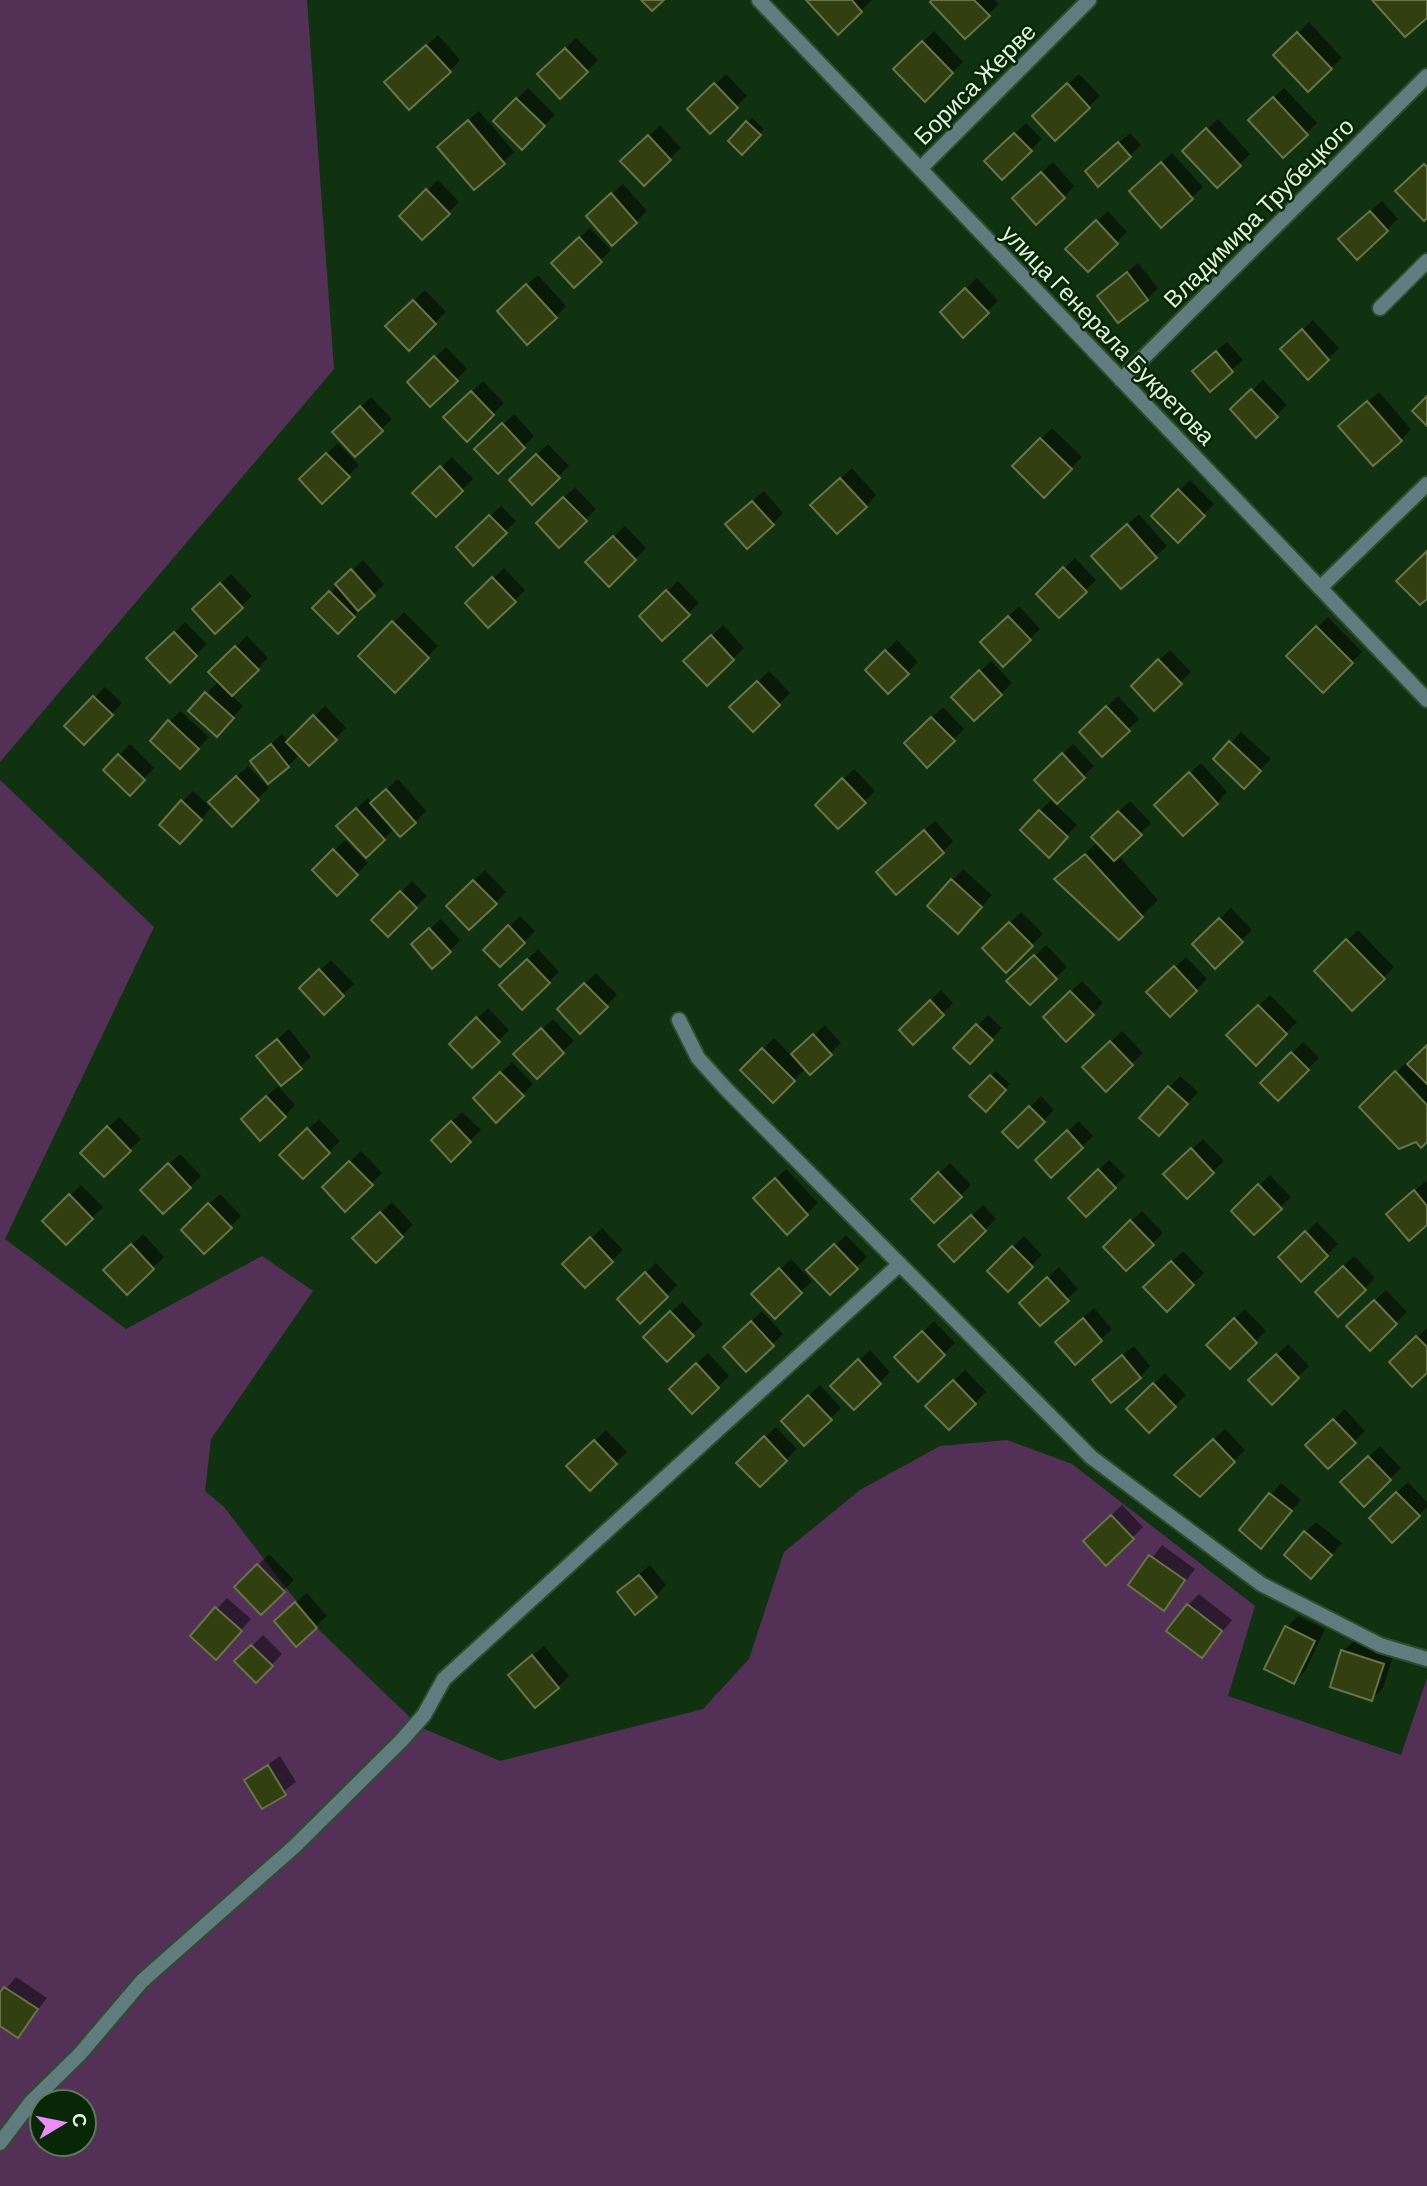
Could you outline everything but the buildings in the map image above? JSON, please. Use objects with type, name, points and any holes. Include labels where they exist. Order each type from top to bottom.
[{"type":"street","name":"улица Генерала Букретова","points":[[759,0],[1427,700]]},
{"type":"street","name":"Бориса Жерве","points":[[920,169],[1089,0]]},
{"type":"street","name":"Владимира Трубецкого","points":[[1121,380],[1427,76]]},
{"type":"street","points":[[1381,308],[1427,261]]},
{"type":"street","points":[[1320,588],[1427,484]]},
{"type":"street","points":[[679,1020],[698,1058],[713,1074],[1091,1457],[1261,1584],[1380,1644],[1427,1659]]},
{"type":"street","points":[[0,2143],[31,2102],[80,2054],[142,1981],[295,1846],[401,1741],[424,1715],[444,1679],[900,1264]]},
{"type":"shaded area","points":[[0,0],[307,0],[334,369],[0,762]]},
{"type":"shaded area","points":[[0,780],[154,927],[5,1239],[126,1329],[262,1256],[313,1291],[211,1439],[205,1491],[224,1507],[317,1628],[420,1727],[500,1761],[703,1709],[749,1659],[784,1552],[860,1490],[940,1446],[1007,1440],[1072,1464],[1255,1606],[1228,1696],[1401,1755],[1427,1678],[1427,2186],[0,2186]]}]
